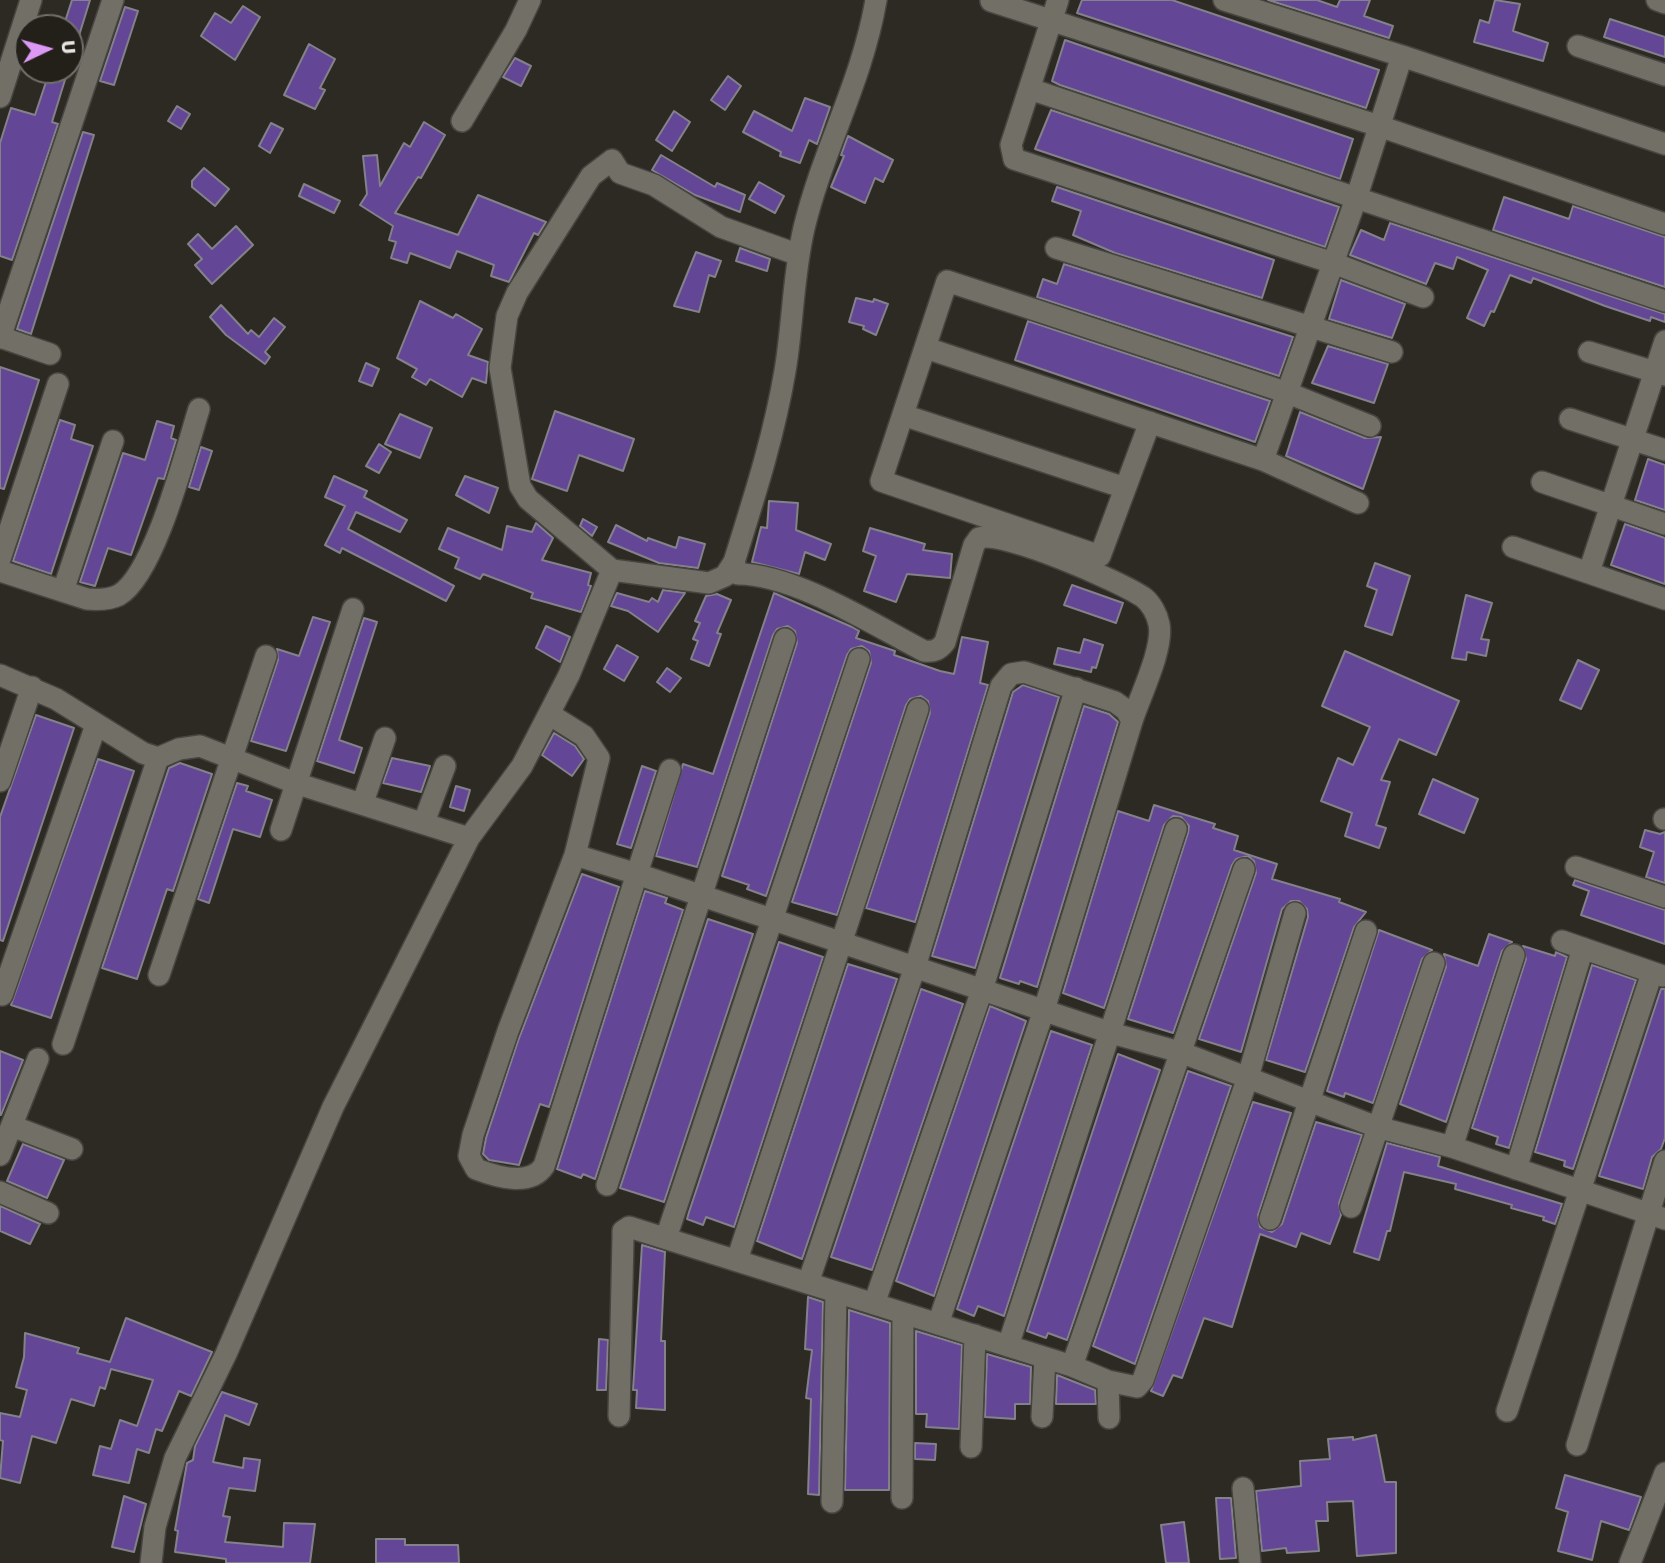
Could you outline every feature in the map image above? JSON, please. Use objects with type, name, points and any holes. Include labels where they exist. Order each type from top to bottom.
[{"type":"street","points":[[0,97],[31,0]]},
{"type":"street","points":[[50,354],[0,337],[113,0]]},
{"type":"street","points":[[462,121],[516,30],[530,0]]},
{"type":"street","points":[[799,255],[721,227],[654,185],[620,173],[612,160],[591,176],[517,293],[503,329],[500,368],[520,486],[528,499],[612,570],[709,583],[725,576],[734,562],[777,414],[792,331],[799,255],[812,199],[861,70],[876,0]]},
{"type":"street","points":[[1058,0],[1011,145],[1014,159],[1333,263],[1423,297]]},
{"type":"street","points":[[1224,0],[1665,144]]},
{"type":"street","points":[[1657,0],[1665,3]]},
{"type":"street","points":[[991,1],[1379,126],[1665,223]]},
{"type":"street","points":[[1578,46],[1665,75]]},
{"type":"street","points":[[1263,460],[1357,196],[1402,56]]},
{"type":"street","points":[[1030,89],[1665,301]]},
{"type":"street","points":[[1056,248],[1312,325],[1392,352]]},
{"type":"street","points":[[1150,422],[1100,556],[881,481],[947,281],[1288,393],[1370,426]]},
{"type":"street","points":[[1589,572],[1633,439],[1660,373],[1665,341]]},
{"type":"street","points":[[926,348],[1263,460],[1358,503]]},
{"type":"street","points":[[1589,352],[1660,373]]},
{"type":"street","points":[[0,559],[58,384]]},
{"type":"street","points":[[0,571],[88,599],[110,598],[120,594],[141,572],[154,546],[199,409]]},
{"type":"street","points":[[903,415],[1125,488]]},
{"type":"street","points":[[1570,419],[1665,450]]},
{"type":"street","points":[[63,591],[113,441]]},
{"type":"street","points":[[1542,482],[1665,524]]},
{"type":"street","points":[[734,562],[738,574],[751,575],[804,591],[924,651],[932,652],[945,642],[974,545],[979,538],[994,536],[1052,554],[1142,596],[1155,613],[1160,638],[1132,720],[1044,1010],[938,1324]]},
{"type":"street","points":[[1514,547],[1665,599]]},
{"type":"street","points":[[151,1563],[155,1527],[175,1458],[226,1354],[333,1107],[469,838],[522,766],[569,675],[612,570]]},
{"type":"street","points":[[281,830],[353,609]]},
{"type":"street","points":[[607,1185],[785,639]]},
{"type":"street","points":[[159,975],[266,656]]},
{"type":"street","points":[[666,1238],[859,659]]},
{"type":"street","points":[[808,1283],[915,967],[1001,685],[1011,674],[1024,672],[1122,706],[1132,720]]},
{"type":"street","points":[[0,675],[32,687],[158,758]]},
{"type":"street","points":[[0,781],[32,687]]},
{"type":"street","points":[[874,1304],[982,990],[1076,688]]},
{"type":"street","points":[[737,1260],[918,709]]},
{"type":"street","points":[[549,713],[584,736],[599,758],[575,855],[508,1031],[468,1150],[470,1162],[481,1170],[525,1180],[537,1176],[544,1166],[670,769]]},
{"type":"street","points":[[2,995],[96,725]]},
{"type":"street","points":[[363,802],[385,738]]},
{"type":"street","points":[[63,1044],[158,758],[179,749],[200,746],[295,783],[363,802],[469,838]]},
{"type":"street","points":[[424,822],[445,766]]},
{"type":"street","points":[[1008,1346],[1176,829]]},
{"type":"street","points":[[575,855],[1111,1033],[1180,1052],[1377,1128],[1452,1147],[1657,1216]]},
{"type":"street","points":[[1576,867],[1665,897]]},
{"type":"street","points":[[1073,1366],[1244,869]]},
{"type":"street","points":[[619,1416],[624,1231],[633,1227],[1073,1366],[1108,1381],[1134,1388],[1143,1380],[1248,1077],[1295,913]]},
{"type":"street","points":[[1270,1219],[1366,931]]},
{"type":"street","points":[[1507,1411],[1658,975],[1562,941]]},
{"type":"street","points":[[1516,1169],[1583,948]]},
{"type":"street","points":[[1452,1147],[1514,956]]},
{"type":"street","points":[[1351,1207],[1434,963]]},
{"type":"street","points":[[0,1155],[38,1059]]},
{"type":"street","points":[[12,1126],[72,1149]]},
{"type":"street","points":[[1577,1445],[1657,1216],[1665,1161]]},
{"type":"street","points":[[0,1192],[48,1213]]},
{"type":"street","points":[[832,1502],[836,1292]]},
{"type":"street","points":[[902,1498],[903,1313]]},
{"type":"street","points":[[971,1447],[975,1335]]},
{"type":"street","points":[[1042,1417],[1045,1358]]},
{"type":"street","points":[[1108,1381],[1109,1418]]},
{"type":"street","points":[[1630,1563],[1665,1473]]},
{"type":"street","points":[[1243,1488],[1250,1563]]},
{"type":"building","points":[[72,0],[90,0],[84,19],[84,14],[68,14]]},
{"type":"building","points":[[1082,0],[1172,0],[1379,70],[1366,108],[1077,13]]},
{"type":"building","points":[[1268,0],[1317,0],[1337,7],[1340,0],[1370,0],[1364,16],[1393,26],[1389,38]]},
{"type":"building","points":[[1495,0],[1520,4],[1513,31],[1548,43],[1543,61],[1474,42],[1480,20],[1489,23]]},
{"type":"building","points":[[243,6],[260,17],[235,60],[201,36],[215,13],[231,23]]},
{"type":"building","points":[[125,7],[138,11],[114,85],[100,81]]},
{"type":"building","points":[[1610,19],[1665,37],[1665,57],[1604,37]]},
{"type":"building","points":[[1065,40],[1353,139],[1340,179],[1052,81]]},
{"type":"building","points":[[309,44],[335,59],[320,88],[325,90],[315,109],[284,95]]},
{"type":"building","points":[[515,58],[531,66],[521,86],[503,77]]},
{"type":"building","points":[[728,76],[741,86],[725,110],[711,100]]},
{"type":"building","points":[[45,84],[64,84],[52,122],[58,124],[12,260],[0,256],[0,143],[11,108],[35,115]]},
{"type":"building","points":[[805,98],[830,107],[817,144],[809,140],[800,163],[780,156],[781,152],[743,132],[754,111],[792,131]]},
{"type":"building","points":[[177,106],[190,114],[181,129],[168,121]]},
{"type":"building","points":[[1051,110],[1339,207],[1325,247],[1035,149]]},
{"type":"building","points":[[674,111],[690,122],[672,151],[656,140]]},
{"type":"building","points":[[424,122],[445,135],[421,178],[418,177],[395,213],[458,235],[478,195],[546,222],[538,235],[534,233],[509,282],[491,276],[494,265],[457,251],[450,268],[410,253],[407,263],[391,258],[396,242],[389,240],[393,226],[360,205],[367,194],[363,156],[377,155],[380,186],[404,143],[410,147]]},
{"type":"building","points":[[271,123],[283,129],[270,153],[259,146]]},
{"type":"building","points":[[83,132],[94,135],[31,334],[17,329]]},
{"type":"building","points":[[848,136],[893,160],[883,182],[875,178],[865,203],[831,187],[844,156],[841,155]]},
{"type":"building","points":[[661,155],[715,187],[717,183],[745,195],[740,212],[695,195],[652,170]]},
{"type":"building","points":[[204,168],[229,189],[215,206],[192,187],[192,181]]},
{"type":"building","points":[[759,182],[784,196],[775,213],[749,199]]},
{"type":"building","points":[[304,184],[340,201],[334,213],[299,196]]},
{"type":"building","points":[[1057,187],[1274,260],[1262,298],[1115,253],[1073,235],[1081,211],[1052,201]]},
{"type":"building","points":[[1504,197],[1569,219],[1573,206],[1665,237],[1665,287],[1493,230]]},
{"type":"building","points":[[1390,223],[1665,314],[1665,322],[1651,317],[1650,321],[1605,306],[1533,278],[1531,283],[1510,275],[1494,312],[1491,311],[1484,326],[1467,318],[1488,270],[1457,257],[1453,269],[1435,263],[1426,284],[1350,255],[1361,230],[1384,240]]},
{"type":"building","points":[[236,226],[253,245],[212,284],[195,265],[202,259],[188,244],[198,234],[212,249]]},
{"type":"building","points":[[740,248],[770,259],[767,271],[736,261]]},
{"type":"building","points":[[696,252],[721,261],[715,277],[709,275],[699,312],[674,306]]},
{"type":"building","points":[[1064,264],[1293,337],[1279,376],[1037,297],[1043,279],[1057,284]]},
{"type":"building","points":[[1341,280],[1405,304],[1392,338],[1329,319]]},
{"type":"building","points":[[856,298],[873,302],[874,299],[888,304],[876,335],[863,329],[864,326],[849,322]]},
{"type":"building","points":[[420,301],[453,318],[456,314],[482,329],[468,355],[488,362],[486,383],[472,378],[462,397],[430,379],[426,385],[412,377],[417,369],[397,358]]},
{"type":"building","points":[[221,305],[248,334],[251,330],[259,337],[274,318],[285,327],[265,352],[270,357],[265,364],[226,335],[210,317]]},
{"type":"building","points":[[1028,321],[1270,401],[1255,442],[1015,360]]},
{"type":"building","points":[[1328,346],[1388,364],[1374,403],[1312,383]]},
{"type":"building","points":[[366,363],[379,369],[372,386],[359,381]]},
{"type":"building","points":[[0,367],[39,380],[4,489],[0,488]]},
{"type":"building","points":[[555,411],[634,439],[623,471],[579,455],[567,491],[532,479]]},
{"type":"building","points":[[1300,412],[1365,438],[1381,437],[1363,489],[1286,456]]},
{"type":"building","points":[[400,414],[432,428],[420,458],[385,444]]},
{"type":"building","points":[[60,420],[75,425],[71,439],[93,446],[51,574],[13,561]]},
{"type":"building","points":[[157,421],[174,426],[171,438],[176,440],[164,479],[158,478],[131,555],[108,548],[95,586],[80,582],[123,453],[145,460]]},
{"type":"building","points":[[379,444],[391,452],[379,473],[366,466]]},
{"type":"building","points":[[201,447],[212,451],[199,490],[189,487]]},
{"type":"building","points":[[1648,459],[1665,465],[1665,510],[1635,500]]},
{"type":"building","points":[[334,476],[367,491],[364,497],[407,520],[400,532],[356,512],[348,529],[454,586],[446,601],[342,548],[340,553],[325,545],[345,506],[325,497]]},
{"type":"building","points":[[465,476],[498,488],[489,513],[456,495]]},
{"type":"building","points":[[769,501],[798,503],[796,530],[831,544],[825,560],[805,552],[799,574],[752,562],[761,527],[767,528]]},
{"type":"building","points":[[583,519],[597,527],[592,536],[580,526]]},
{"type":"building","points":[[536,523],[553,538],[542,560],[591,573],[588,585],[591,586],[581,612],[531,598],[533,593],[483,574],[480,579],[455,568],[459,558],[439,549],[448,528],[502,550],[507,526],[532,532]]},
{"type":"building","points":[[1625,524],[1665,538],[1665,584],[1611,565]]},
{"type":"building","points":[[616,525],[647,541],[648,538],[676,548],[679,537],[705,544],[698,568],[659,563],[608,542]]},
{"type":"building","points":[[870,528],[925,544],[923,550],[952,554],[950,578],[907,574],[896,602],[864,591],[876,556],[863,551]]},
{"type":"building","points":[[1375,563],[1410,576],[1392,635],[1365,626],[1377,590],[1367,586]]},
{"type":"building","points":[[1072,585],[1123,603],[1116,623],[1064,605]]},
{"type":"building","points":[[663,590],[685,593],[658,632],[628,611],[611,606],[617,593],[649,602],[652,598],[658,602]]},
{"type":"building","points":[[774,593],[852,627],[859,631],[856,638],[895,651],[894,655],[940,671],[954,674],[962,637],[988,642],[980,683],[988,685],[915,922],[866,908],[930,713],[928,701],[921,696],[910,699],[906,705],[837,915],[792,902],[871,663],[869,651],[862,646],[851,649],[847,655],[766,896],[747,889],[749,885],[722,876],[797,643],[795,631],[788,626],[777,629],[773,635],[697,867],[656,856],[683,764],[713,774]]},
{"type":"building","points":[[717,594],[731,600],[717,633],[721,634],[709,666],[691,659],[698,641],[693,639],[700,623],[695,621],[706,596]]},
{"type":"building","points":[[1466,595],[1492,603],[1481,639],[1489,640],[1486,656],[1467,652],[1466,660],[1452,658]]},
{"type":"building","points":[[313,617],[330,622],[286,751],[251,741],[278,660],[277,649],[299,656]]},
{"type":"building","points":[[364,618],[377,622],[339,740],[362,748],[354,773],[317,761]]},
{"type":"building","points":[[546,626],[570,637],[560,662],[536,648]]},
{"type":"building","points":[[1084,639],[1103,645],[1096,668],[1092,667],[1091,672],[1054,664],[1058,648],[1080,653]]},
{"type":"building","points":[[617,645],[638,657],[624,681],[604,669]]},
{"type":"building","points":[[1345,651],[1459,701],[1436,755],[1399,739],[1381,780],[1390,782],[1376,825],[1386,828],[1379,848],[1345,836],[1352,813],[1321,801],[1338,758],[1353,765],[1370,727],[1322,706]]},
{"type":"building","points":[[1578,660],[1599,670],[1581,709],[1560,700]]},
{"type":"building","points":[[667,668],[681,678],[670,692],[657,682]]},
{"type":"building","points":[[1023,685],[1059,697],[975,968],[932,956],[1013,692]]},
{"type":"building","points":[[1084,706],[1109,714],[1118,722],[1037,987],[1020,981],[1019,984],[1000,978]]},
{"type":"building","points":[[36,715],[74,728],[3,941],[0,940],[0,817]]},
{"type":"building","points":[[554,733],[575,746],[584,759],[572,776],[542,755]]},
{"type":"building","points":[[392,758],[430,766],[421,792],[383,783]]},
{"type":"building","points":[[98,759],[134,771],[51,1018],[11,1005]]},
{"type":"building","points":[[180,763],[212,774],[173,891],[167,889],[137,979],[102,968],[169,768]]},
{"type":"building","points":[[642,766],[656,771],[631,848],[617,844]]},
{"type":"building","points":[[1433,779],[1478,799],[1464,833],[1419,814]]},
{"type":"building","points":[[237,783],[248,786],[246,791],[272,800],[260,837],[233,829],[209,903],[198,899]]},
{"type":"building","points":[[456,786],[470,790],[464,811],[450,807]]},
{"type":"building","points":[[1154,805],[1215,824],[1213,828],[1238,836],[1234,850],[1277,864],[1272,879],[1340,899],[1339,902],[1366,912],[1354,927],[1305,1072],[1266,1060],[1308,917],[1307,909],[1299,901],[1291,901],[1282,909],[1241,1052],[1199,1039],[1256,873],[1254,861],[1248,856],[1236,859],[1232,865],[1173,1033],[1128,1019],[1188,833],[1189,826],[1181,817],[1173,816],[1164,825],[1104,1008],[1063,993],[1118,811],[1149,821]]},
{"type":"building","points":[[1645,830],[1660,834],[1665,832],[1665,883],[1646,877],[1654,852],[1640,847]]},
{"type":"building","points":[[582,874],[619,887],[549,1107],[540,1104],[519,1165],[489,1160],[483,1154],[486,1138],[518,1041]]},
{"type":"building","points":[[1575,880],[1665,910],[1665,944],[1581,915],[1589,891],[1573,885]]},
{"type":"building","points":[[645,891],[667,898],[665,903],[683,910],[595,1179],[583,1174],[581,1178],[557,1169]]},
{"type":"building","points":[[708,919],[753,934],[664,1202],[620,1188]]},
{"type":"building","points":[[1379,930],[1432,950],[1422,959],[1373,1103],[1345,1093],[1344,1097],[1327,1091]]},
{"type":"building","points":[[1489,934],[1512,942],[1502,951],[1446,1122],[1400,1104],[1446,967],[1444,954],[1478,966]]},
{"type":"building","points":[[779,942],[823,957],[734,1227],[706,1217],[703,1225],[687,1219]]},
{"type":"building","points":[[1523,946],[1555,956],[1556,952],[1567,957],[1509,1148],[1496,1144],[1498,1137],[1472,1128],[1526,959]]},
{"type":"building","points":[[848,964],[897,979],[802,1259],[757,1241]]},
{"type":"building","points":[[1592,965],[1636,980],[1573,1169],[1564,1166],[1565,1161],[1535,1152]]},
{"type":"building","points":[[921,989],[963,1004],[872,1270],[831,1257]]},
{"type":"building","points":[[1661,989],[1665,989],[1665,1138],[1661,1149],[1652,1157],[1643,1189],[1599,1176]]},
{"type":"building","points":[[990,1006],[1026,1021],[934,1296],[896,1281]]},
{"type":"building","points":[[1051,1031],[1092,1045],[1004,1316],[978,1306],[974,1316],[957,1309]]},
{"type":"building","points":[[0,1051],[23,1060],[1,1115],[0,1115]]},
{"type":"building","points":[[1118,1054],[1160,1070],[1067,1340],[1048,1333],[1046,1338],[1027,1331]]},
{"type":"building","points":[[1188,1071],[1231,1086],[1135,1364],[1093,1346]]},
{"type":"building","points":[[1253,1102],[1291,1113],[1258,1215],[1260,1227],[1272,1232],[1282,1224],[1316,1122],[1362,1135],[1339,1203],[1341,1215],[1330,1244],[1301,1233],[1296,1247],[1260,1234],[1232,1327],[1204,1318],[1182,1378],[1173,1375],[1163,1396],[1151,1391]]},
{"type":"building","points":[[1387,1143],[1440,1157],[1438,1166],[1562,1204],[1555,1224],[1543,1220],[1544,1217],[1511,1208],[1512,1205],[1455,1189],[1456,1184],[1404,1172],[1390,1231],[1387,1231],[1379,1260],[1354,1252]]},
{"type":"building","points":[[23,1144],[64,1160],[47,1198],[7,1181]]},
{"type":"building","points":[[0,1206],[40,1224],[30,1244],[0,1231]]},
{"type":"building","points":[[642,1245],[665,1252],[661,1341],[665,1341],[665,1410],[636,1408],[637,1390],[633,1390]]},
{"type":"building","points":[[808,1297],[823,1302],[819,1495],[808,1494],[811,1399],[806,1398],[812,1350],[805,1349]]},
{"type":"building","points":[[849,1310],[890,1323],[889,1490],[845,1490]]},
{"type":"building","points":[[126,1318],[212,1352],[191,1396],[179,1391],[162,1431],[156,1429],[149,1453],[137,1449],[129,1483],[93,1475],[100,1446],[111,1449],[120,1420],[137,1426],[153,1380],[111,1369],[105,1389],[100,1387],[94,1406],[71,1399],[56,1443],[32,1436],[20,1483],[0,1478],[3,1441],[0,1440],[0,1413],[20,1417],[27,1390],[16,1387],[24,1357],[25,1333],[79,1348],[77,1353],[110,1362]]},
{"type":"building","points":[[916,1331],[962,1345],[959,1429],[926,1427],[927,1414],[916,1414]]},
{"type":"building","points":[[599,1339],[608,1340],[606,1390],[597,1390]]},
{"type":"building","points":[[987,1354],[1031,1367],[1030,1404],[1015,1404],[1015,1419],[985,1417]]},
{"type":"building","points":[[1057,1375],[1095,1390],[1096,1404],[1056,1404]]},
{"type":"building","points":[[222,1392],[257,1404],[249,1425],[225,1415],[213,1462],[243,1468],[244,1458],[260,1460],[255,1491],[229,1488],[223,1516],[230,1517],[225,1542],[283,1547],[284,1523],[315,1524],[310,1563],[226,1563],[226,1559],[175,1552],[178,1531],[175,1530],[187,1463],[193,1460],[195,1446]]},
{"type":"building","points":[[1376,1435],[1385,1482],[1396,1482],[1396,1553],[1357,1556],[1353,1501],[1327,1502],[1328,1521],[1316,1521],[1319,1551],[1287,1553],[1286,1548],[1262,1551],[1256,1491],[1301,1486],[1300,1461],[1330,1459],[1328,1439],[1353,1437],[1353,1440]]},
{"type":"building","points":[[915,1443],[936,1444],[935,1460],[915,1459]]},
{"type":"building","points":[[1565,1475],[1641,1497],[1629,1530],[1601,1521],[1592,1560],[1558,1551],[1568,1512],[1556,1508]]},
{"type":"building","points":[[124,1496],[146,1504],[134,1552],[112,1547]]},
{"type":"building","points":[[1216,1498],[1231,1498],[1236,1558],[1220,1559]]},
{"type":"building","points":[[1184,1522],[1189,1563],[1166,1563],[1161,1525]]},
{"type":"building","points":[[376,1539],[405,1539],[405,1545],[458,1545],[459,1563],[376,1563]]}]
